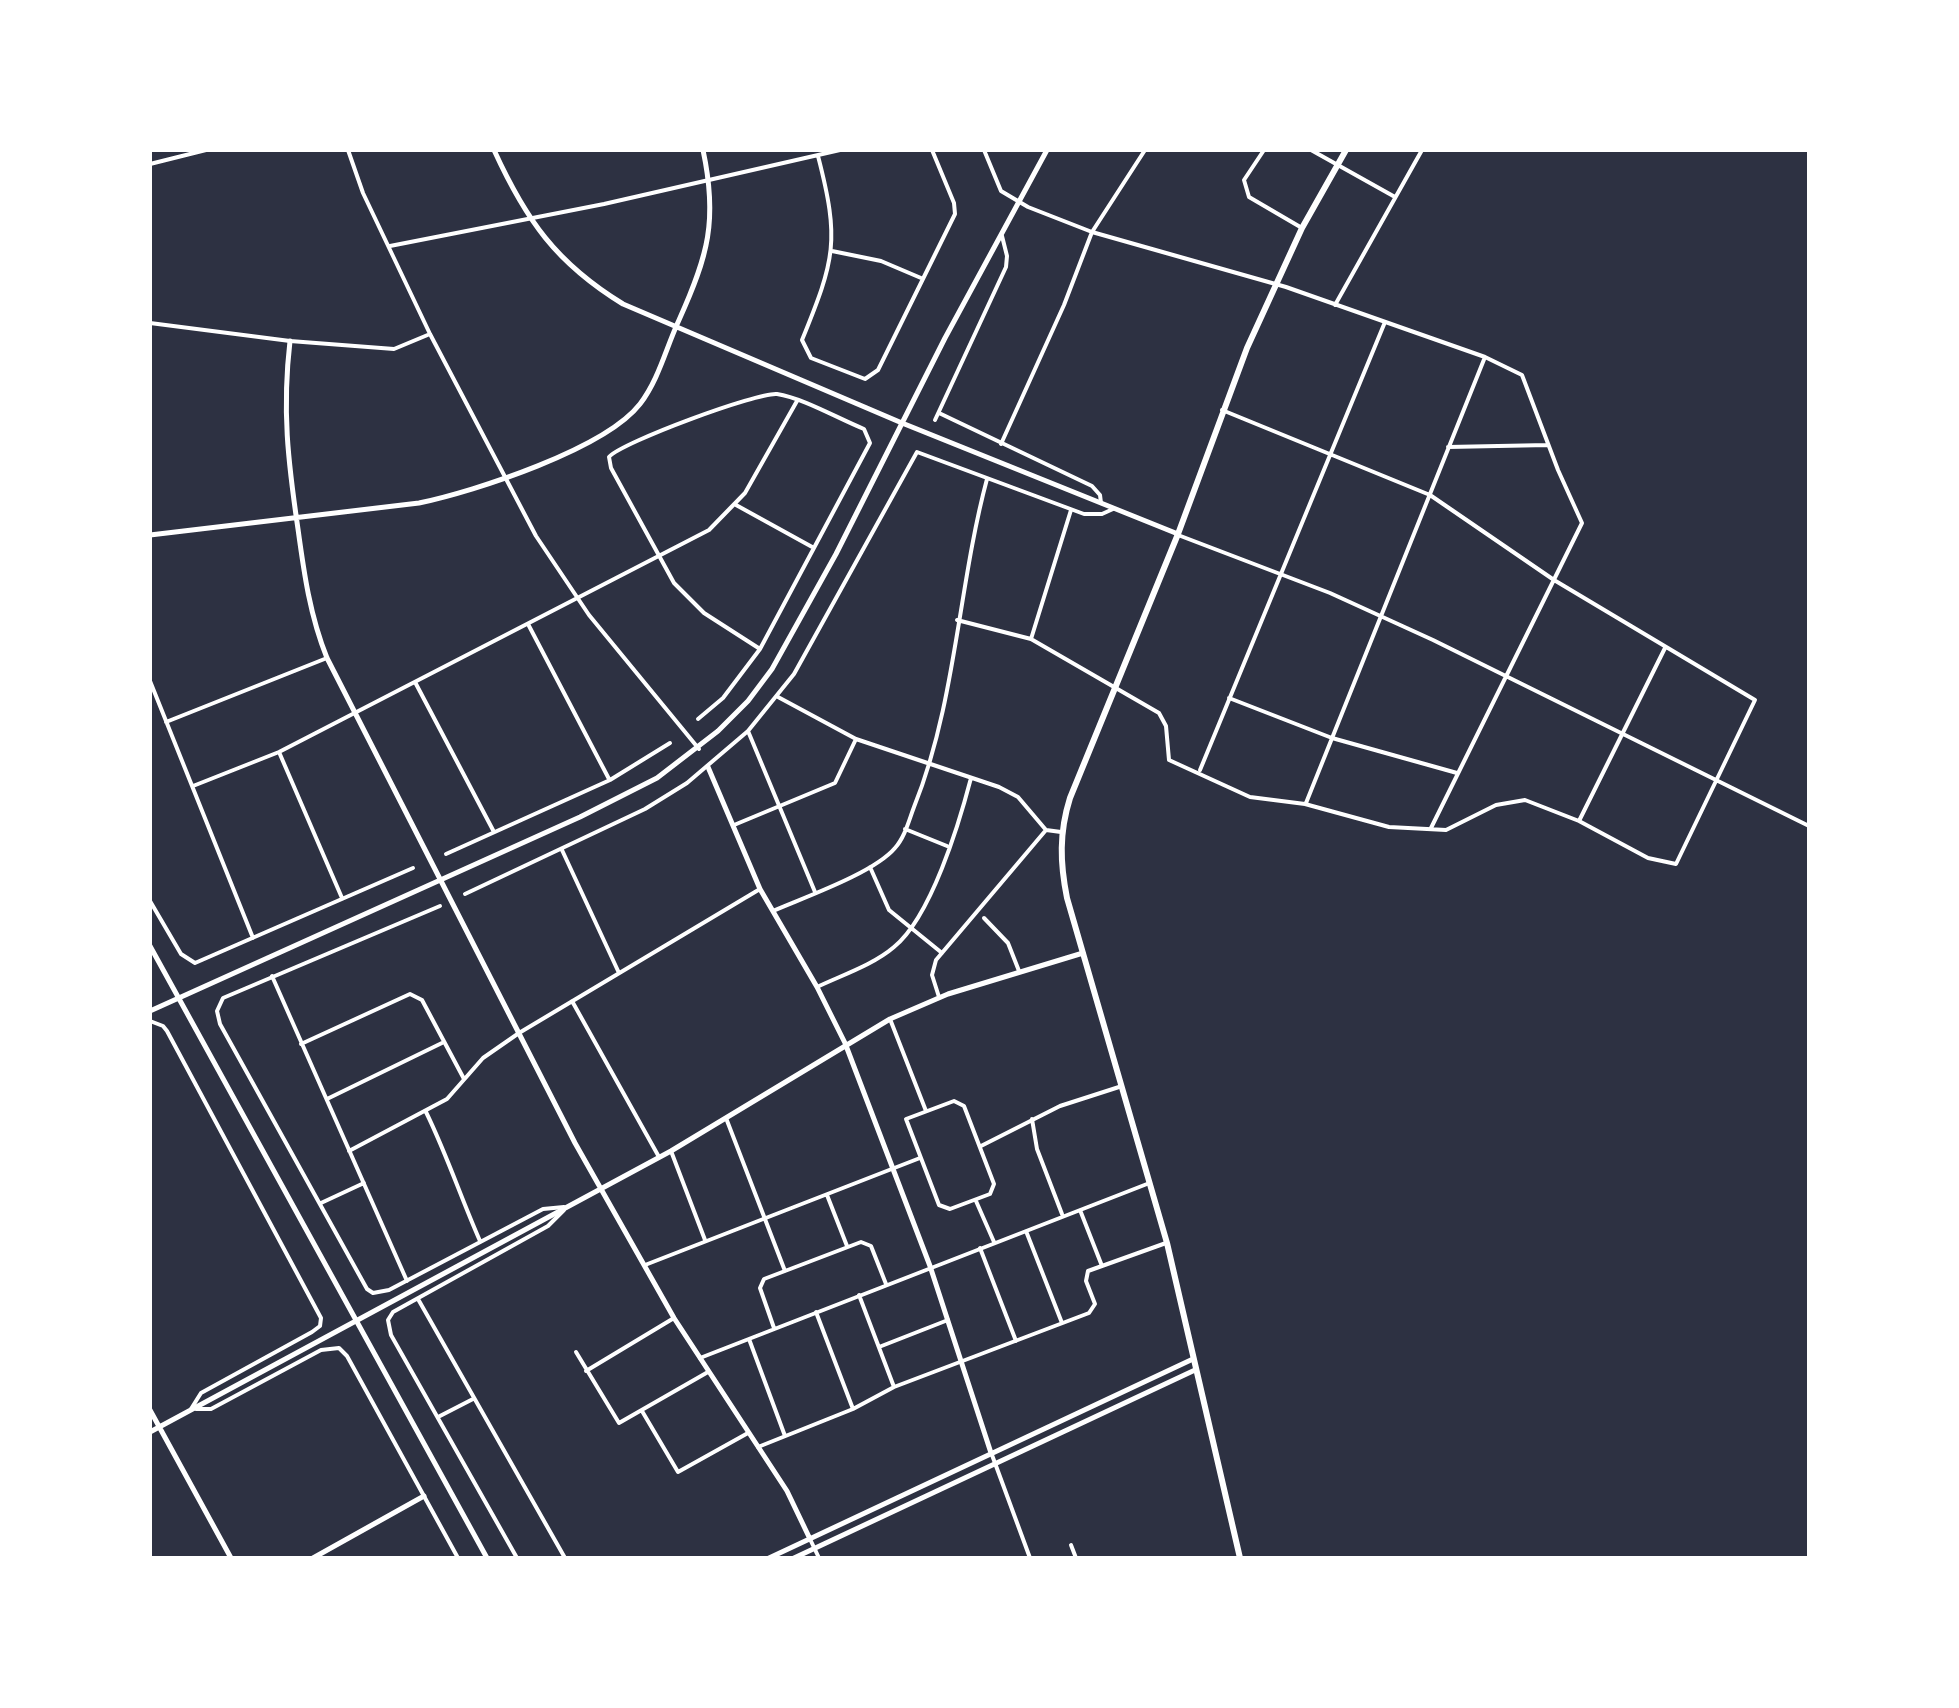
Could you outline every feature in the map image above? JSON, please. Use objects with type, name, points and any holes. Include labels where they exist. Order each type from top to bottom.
[{"type":"highway","points":[[1240,1558],[1168,1243],[1060,866],[1061,832],[1070,798],[1178,534],[1222,410],[1302,228],[1346,150]]},
{"type":"street","points":[[150,164],[206,150]]},
{"type":"street","points":[[348,150],[430,334],[550,562],[698,750]]},
{"type":"street","points":[[494,150],[525,212],[550,246],[592,285],[623,304],[902,423],[1379,616],[1809,826]]},
{"type":"street","points":[[150,535],[418,503],[457,494],[586,444],[625,420],[651,386],[710,237],[710,180],[703,150]]},
{"type":"street","points":[[388,246],[604,204],[840,150]]},
{"type":"street","points":[[818,156],[832,209],[832,252],[825,284],[802,340],[812,358],[865,379],[878,370],[920,278],[955,214],[932,150]]},
{"type":"street","points":[[984,150],[1002,191],[1019,202],[1092,232],[1276,284],[1485,358],[1522,375],[1582,522],[1430,830]]},
{"type":"street","points":[[150,1011],[580,817],[657,778],[698,750],[748,701],[772,669],[1047,150]]},
{"type":"street","points":[[1000,444],[1092,232],[1146,150]]},
{"type":"street","points":[[1264,150],[1244,180],[1249,197],[1302,228]]},
{"type":"street","points":[[1312,150],[1395,198]]},
{"type":"street","points":[[1334,306],[1422,150]]},
{"type":"street","points":[[934,420],[1006,267],[1001,235]]},
{"type":"street","points":[[832,252],[882,261],[920,278]]},
{"type":"street","points":[[1199,772],[1385,322]]},
{"type":"street","points":[[150,324],[290,342],[394,349],[430,334]]},
{"type":"street","points":[[290,342],[284,386],[284,433],[307,591],[328,658],[600,1188],[674,1318],[786,1491],[819,1558]]},
{"type":"street","points":[[1305,804],[1485,358]]},
{"type":"street","points":[[698,719],[723,698],[760,650],[870,443],[864,429],[774,393],[650,434],[614,451],[610,457],[611,468],[674,583],[704,613],[760,650]]},
{"type":"street","points":[[192,786],[279,752],[709,530],[736,505],[796,401]]},
{"type":"street","points":[[957,620],[1031,640],[1159,714],[1166,726],[1168,760],[1250,797],[1305,804],[1389,827],[1430,830],[1460,825],[1511,800],[1537,803],[1648,858],[1676,864],[1755,700],[1554,580],[1430,494],[1222,410]]},
{"type":"street","points":[[939,413],[1092,486],[1101,503]]},
{"type":"street","points":[[465,894],[644,809],[708,766],[748,731],[794,674],[920,445]]},
{"type":"street","points":[[1448,447],[1548,445]]},
{"type":"street","points":[[916,452],[1092,516],[1115,509]]},
{"type":"street","points":[[773,912],[870,867],[893,850],[905,829],[931,766],[971,539],[987,479]]},
{"type":"street","points":[[736,505],[814,548]]},
{"type":"street","points":[[1031,640],[1072,510]]},
{"type":"street","points":[[528,624],[610,780]]},
{"type":"street","points":[[1578,821],[1665,648]]},
{"type":"street","points":[[166,722],[328,658]]},
{"type":"street","points":[[150,681],[253,938]]},
{"type":"street","points":[[416,682],[494,832]]},
{"type":"street","points":[[778,696],[856,740],[999,786],[1018,798],[1046,830],[1061,832]]},
{"type":"street","points":[[1230,698],[1332,738],[1458,774]]},
{"type":"street","points":[[748,731],[816,892]]},
{"type":"street","points":[[734,825],[835,783],[856,740]]},
{"type":"street","points":[[446,854],[610,780],[655,756],[670,743]]},
{"type":"street","points":[[279,752],[342,898]]},
{"type":"street","points":[[708,766],[760,889],[846,1043],[930,1266],[1030,1558]]},
{"type":"street","points":[[817,986],[886,953],[912,928],[956,834],[971,778]]},
{"type":"street","points":[[905,829],[950,847]]},
{"type":"street","points":[[939,998],[932,975],[936,960],[1046,830]]},
{"type":"street","points":[[562,850],[618,973]]},
{"type":"street","points":[[870,867],[889,910],[942,953]]},
{"type":"street","points":[[150,901],[181,954],[201,962],[413,868]]},
{"type":"street","points":[[349,1151],[426,1112],[447,1098],[483,1058],[519,1033],[760,889]]},
{"type":"street","points":[[440,906],[224,998],[218,1004],[218,1018],[367,1288],[377,1294],[543,1209],[567,1206]]},
{"type":"street","points":[[984,918],[1008,943],[1019,972]]},
{"type":"street","points":[[150,946],[487,1558]]},
{"type":"street","points":[[150,1432],[670,1151],[890,1019],[939,998],[1083,953]]},
{"type":"street","points":[[272,976],[407,1281]]},
{"type":"street","points":[[300,1044],[410,994],[422,1000],[464,1080]]},
{"type":"street","points":[[572,1001],[659,1157]]},
{"type":"street","points":[[890,1019],[926,1111]]},
{"type":"street","points":[[150,1021],[166,1031],[321,1318],[320,1326],[312,1332],[201,1393],[191,1409]]},
{"type":"street","points":[[326,1100],[444,1042]]},
{"type":"street","points":[[980,1146],[1032,1119],[1124,1086]]},
{"type":"street","points":[[954,1101],[964,1106],[994,1184],[990,1194],[950,1209],[939,1205],[906,1119],[926,1111],[954,1101]]},
{"type":"street","points":[[426,1112],[453,1168],[457,1189],[480,1242]]},
{"type":"street","points":[[726,1118],[786,1270]]},
{"type":"street","points":[[1032,1119],[1037,1149],[1062,1216]]},
{"type":"street","points":[[670,1151],[706,1241]]},
{"type":"street","points":[[644,1265],[920,1158]]},
{"type":"street","points":[[321,1202],[364,1183]]},
{"type":"street","points":[[700,1358],[1151,1183]]},
{"type":"street","points":[[827,1195],[847,1247]]},
{"type":"street","points":[[976,1200],[994,1242]]},
{"type":"street","points":[[517,1558],[388,1327],[393,1312],[548,1226],[567,1206]]},
{"type":"street","points":[[1080,1210],[1102,1266]]},
{"type":"street","points":[[1026,1231],[1062,1323]]},
{"type":"street","points":[[774,1328],[760,1288],[764,1279],[786,1270],[861,1242],[871,1246],[886,1284]]},
{"type":"street","points":[[758,1447],[854,1409],[894,1388],[1089,1313],[1095,1304],[1086,1281],[1088,1271],[1168,1243]]},
{"type":"street","points":[[980,1248],[1016,1342]]},
{"type":"street","points":[[859,1294],[894,1388]]},
{"type":"street","points":[[418,1298],[565,1558]]},
{"type":"street","points":[[816,1312],[854,1409]]},
{"type":"street","points":[[586,1371],[674,1318]]},
{"type":"street","points":[[879,1347],[948,1320]]},
{"type":"street","points":[[749,1339],[785,1436]]},
{"type":"street","points":[[191,1409],[211,1408],[321,1350],[340,1348],[458,1558]]},
{"type":"street","points":[[576,1352],[618,1424],[708,1372]]},
{"type":"street","points":[[769,1558],[1193,1359]]},
{"type":"street","points":[[794,1558],[1195,1370]]},
{"type":"street","points":[[438,1417],[473,1399]]},
{"type":"street","points":[[1089,1408],[1093,1418]]},
{"type":"street","points":[[150,1410],[231,1558]]},
{"type":"street","points":[[642,1410],[678,1472],[748,1434]]},
{"type":"street","points":[[313,1558],[424,1496]]},
{"type":"street","points":[[897,1498],[902,1507]]},
{"type":"street","points":[[1071,1545],[1076,1558]]}]
